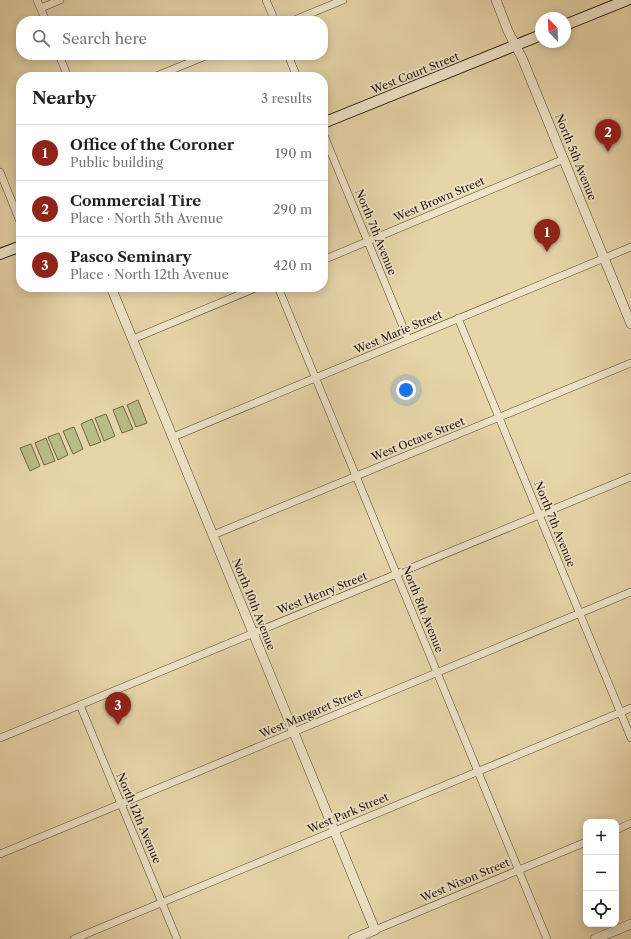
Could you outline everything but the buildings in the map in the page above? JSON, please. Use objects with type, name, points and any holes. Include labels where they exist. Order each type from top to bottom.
[{"type":"main road","points":[[571,23],[627,0]]},
{"type":"main road","name":"West Court Street","points":[[328,121],[535,37]]},
{"type":"main road","points":[[0,254],[16,248]]},
{"type":"street","points":[[37,0],[44,16]]},
{"type":"street","points":[[40,8],[60,0]]},
{"type":"street","points":[[266,0],[273,16]]},
{"type":"street","points":[[304,16],[343,0]]},
{"type":"street","name":"North 5th Avenue","points":[[496,0],[508,31],[522,58],[631,324]]},
{"type":"street","points":[[61,60],[66,72]]},
{"type":"street","points":[[166,72],[196,60]]},
{"type":"street","points":[[290,60],[295,72]]},
{"type":"street","name":"North 7th Avenue","points":[[328,145],[408,339]]},
{"type":"street","name":"West Brown Street","points":[[328,258],[564,159]]},
{"type":"street","points":[[0,172],[16,212]]},
{"type":"street","name":"West Marie Street","points":[[173,437],[631,247]]},
{"type":"street","name":"North 10th Avenue","points":[[113,292],[375,930]]},
{"type":"street","points":[[133,339],[246,292]]},
{"type":"street","name":"North 8th Avenue","points":[[280,292],[547,939]]},
{"type":"street","name":"North 7th Avenue","points":[[458,318],[631,738]]},
{"type":"street","name":"West Octave Street","points":[[213,535],[631,363]]},
{"type":"street","name":"West Henry Street","points":[[0,738],[631,477]]},
{"type":"street","name":"West Margaret Street","points":[[0,854],[631,592]]},
{"type":"street","name":"North 12th Avenue","points":[[80,705],[177,939]]},
{"type":"street","name":"West Park Street","points":[[74,939],[631,708]]},
{"type":"street","points":[[619,829],[631,823]]},
{"type":"street","name":"West Nixon Street","points":[[353,939],[583,843]]},
{"type":"street","points":[[595,939],[611,936],[631,924]]},
{"type":"green space","points":[[138,400],[147,423],[136,427],[127,405]]},
{"type":"green space","points":[[123,406],[133,429],[122,433],[113,410]]},
{"type":"green space","points":[[106,414],[115,436],[104,441],[95,418]]},
{"type":"green space","points":[[92,419],[101,442],[90,446],[81,424]]},
{"type":"green space","points":[[74,427],[83,449],[73,454],[63,431]]},
{"type":"green space","points":[[59,433],[68,455],[58,460],[48,437]]},
{"type":"green space","points":[[46,438],[55,461],[44,465],[35,443]]},
{"type":"green space","points":[[31,444],[40,466],[30,471],[20,448]]},
{"type":"place","name":"Commercial Tire","points":[[608,152]]},
{"type":"place","name":"Office of the Coroner","points":[[547,252]]},
{"type":"place","name":"Pasco Seminary","points":[[118,725]]}]
